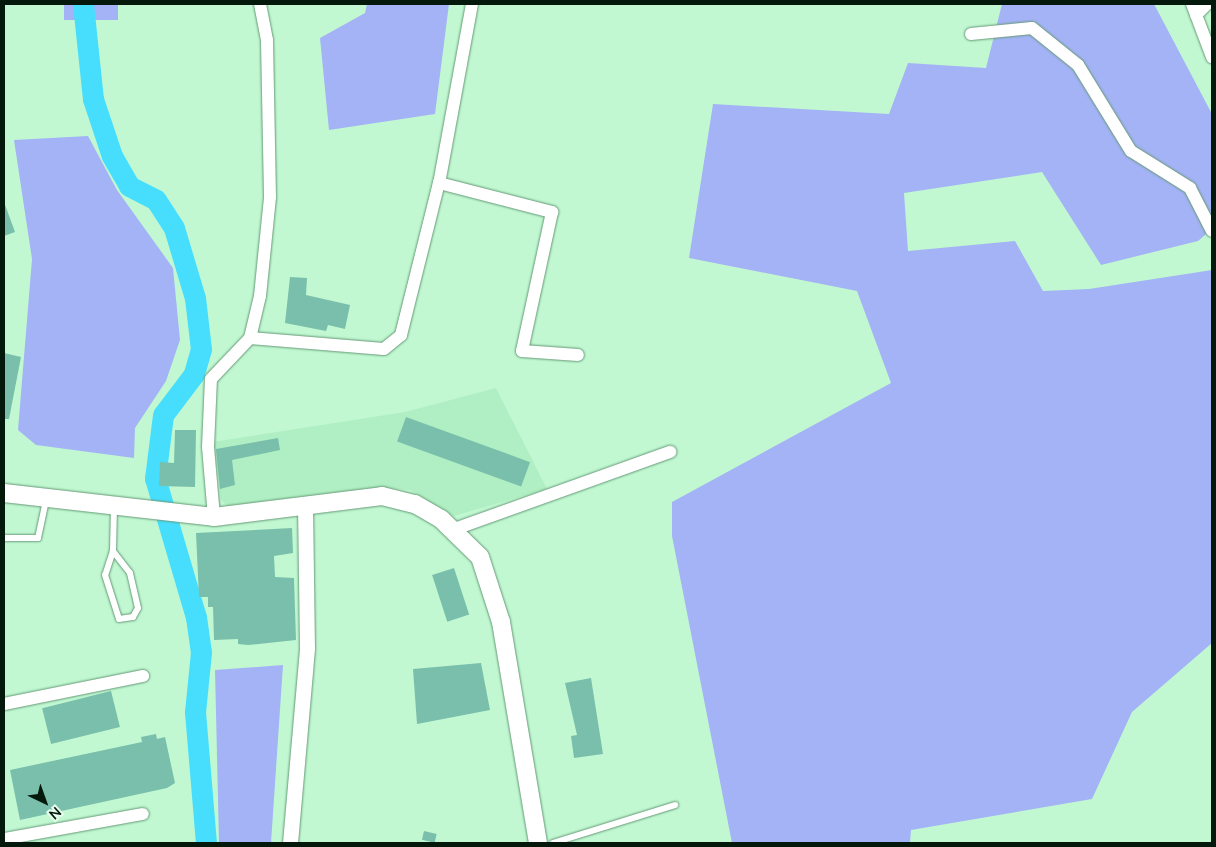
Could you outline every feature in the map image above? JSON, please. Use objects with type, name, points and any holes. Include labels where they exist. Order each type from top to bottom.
[{"type":"main road","points":[[4,492],[135,511],[205,516],[382,496],[415,504],[452,530],[480,557],[501,622],[523,732],[538,843]]},
{"type":"street","points":[[205,516],[211,379],[250,338],[260,296],[270,197],[267,40],[260,4]]},
{"type":"street","points":[[250,338],[384,349],[401,335],[439,183],[472,4]]},
{"type":"street","points":[[1207,4],[1194,9],[1212,57]]},
{"type":"street","points":[[971,34],[1032,28],[1078,65],[1131,151],[1190,188],[1212,231]]},
{"type":"street","points":[[439,183],[552,212],[522,351],[578,355]]},
{"type":"street","points":[[452,530],[670,452]]},
{"type":"street","points":[[290,843],[307,648],[305,506]]},
{"type":"street","points":[[4,704],[143,676]]},
{"type":"street","points":[[4,839],[144,814]]},
{"type":"lane","points":[[4,538],[38,538],[46,499]]},
{"type":"lane","points":[[114,508],[114,551],[105,575],[120,620],[133,616],[138,608],[130,573],[114,551]]},
{"type":"lane","points":[[553,843],[675,805]]},
{"type":"shaded area","points":[[64,4],[118,4],[118,20],[64,20]]},
{"type":"shaded area","points":[[367,4],[449,4],[435,114],[329,130],[320,38],[365,13]]},
{"type":"shaded area","points":[[1002,4],[1154,4],[1212,114],[1212,229],[1198,241],[1101,265],[1042,172],[904,193],[908,251],[1015,241],[1043,291],[1089,289],[1212,270],[1212,643],[1132,712],[1092,799],[911,830],[910,843],[732,843],[672,536],[672,502],[891,383],[857,291],[689,258],[713,104],[889,114],[908,63],[986,68]]},
{"type":"shaded area","points":[[88,136],[117,190],[173,268],[180,340],[166,381],[135,428],[134,458],[36,445],[18,430],[32,259],[14,140]]},
{"type":"shaded area","points":[[496,388],[547,489],[454,516],[410,490],[388,488],[227,506],[221,499],[213,442],[405,412]]},
{"type":"shaded area","points":[[283,665],[271,843],[219,843],[215,670]]},
{"type":"building","points":[[4,202],[15,232],[4,236]]},
{"type":"building","points":[[290,277],[307,278],[306,295],[350,305],[345,329],[328,325],[326,331],[285,323]]},
{"type":"building","points":[[4,353],[21,357],[9,419],[4,419]]},
{"type":"building","points":[[406,417],[530,462],[521,487],[397,441]]},
{"type":"building","points":[[175,430],[196,430],[195,487],[159,486],[160,462],[174,463]]},
{"type":"building","points":[[278,438],[280,450],[232,460],[235,485],[220,489],[216,449]]},
{"type":"building","points":[[292,528],[293,553],[274,556],[275,577],[294,578],[296,640],[248,645],[238,644],[238,639],[214,640],[213,607],[208,607],[208,597],[199,597],[196,533]]},
{"type":"building","points":[[454,568],[469,615],[447,622],[432,575]]},
{"type":"building","points":[[481,663],[490,710],[417,724],[413,669]]},
{"type":"building","points":[[591,678],[603,754],[574,758],[571,736],[577,735],[565,683]]},
{"type":"building","points":[[111,691],[120,727],[51,744],[42,708]]},
{"type":"building","points":[[156,734],[157,739],[165,737],[175,783],[167,788],[20,820],[10,770],[142,742],[141,737]]},
{"type":"building","points":[[424,831],[437,834],[435,843],[422,840]]},
{"type":"waterway","points":[[83,4],[93,99],[112,156],[129,186],[156,200],[174,228],[195,298],[201,349],[194,374],[163,415],[155,478],[196,617],[201,652],[195,712],[206,843]]}]
